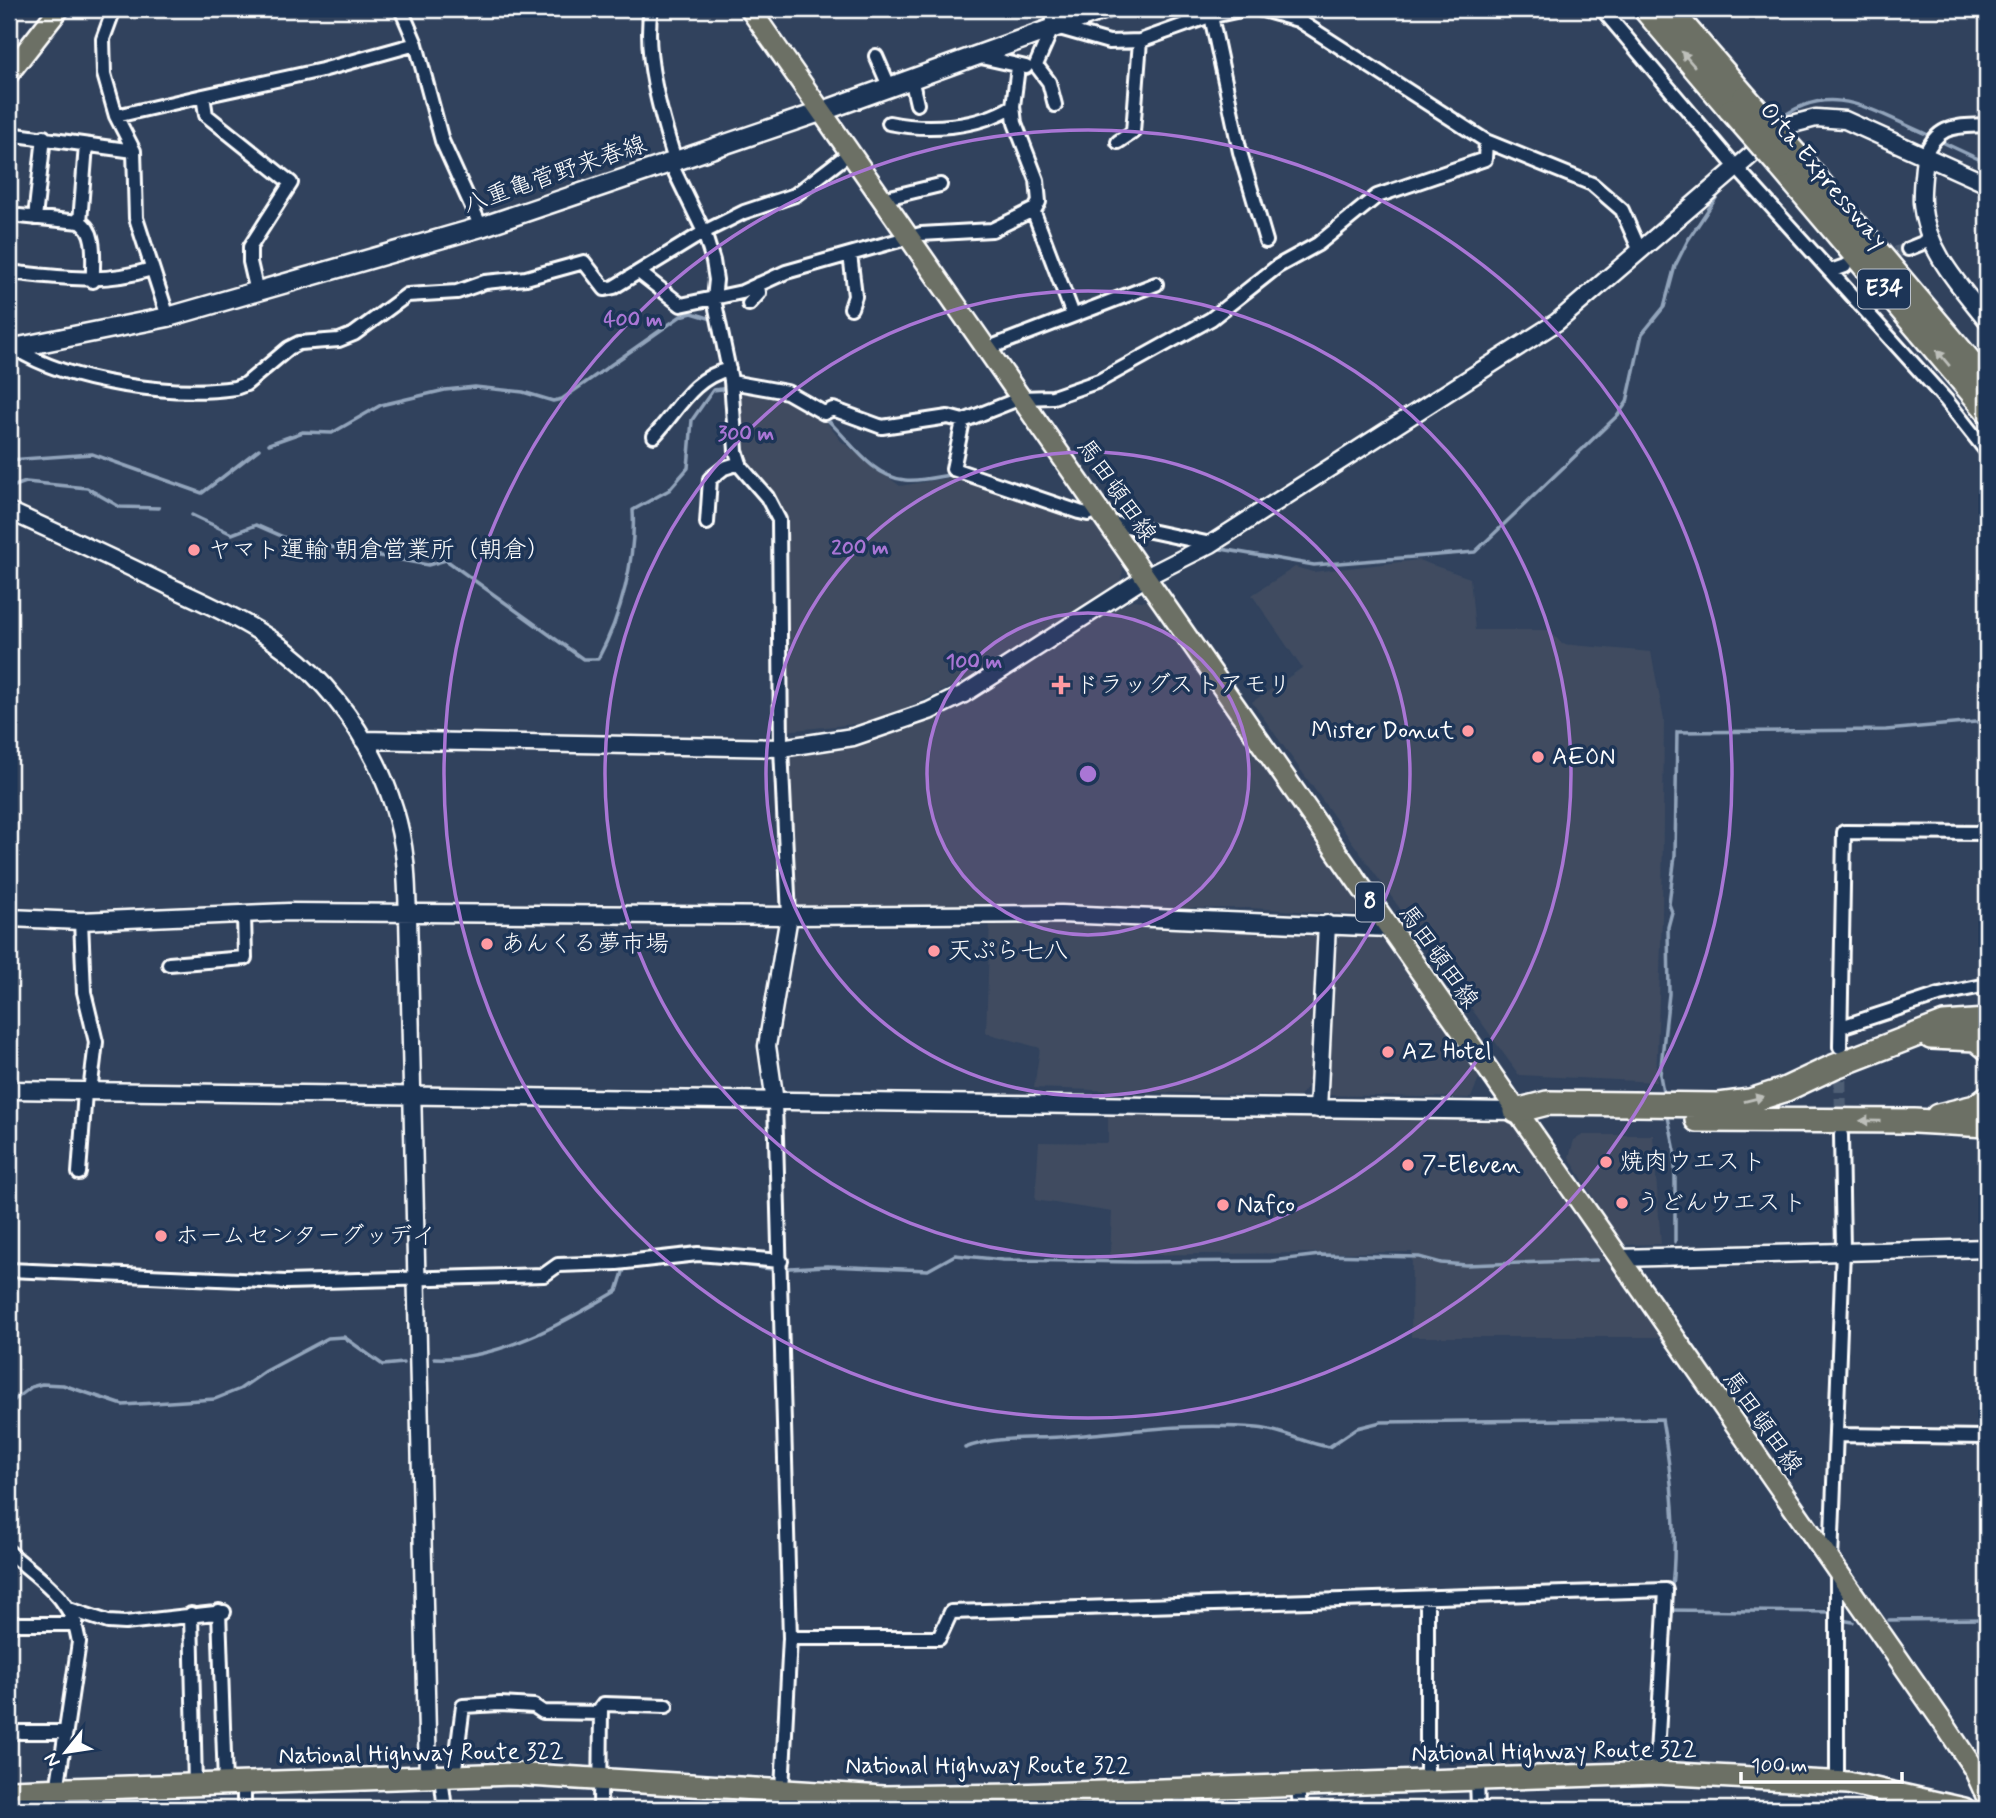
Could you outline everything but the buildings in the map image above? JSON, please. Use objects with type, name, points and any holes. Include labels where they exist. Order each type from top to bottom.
[{"type":"highway","name":"Oita Expressway","points":[[1645,9],[1738,103],[1987,382]]},
{"type":"highway","name":"Oita Expressway","points":[[1669,9],[1738,103]]},
{"type":"highway","name":"Oita Expressway","points":[[1788,161],[1987,410]]},
{"type":"highway","points":[[1517,1111],[1547,1103],[1719,1105],[1750,1101],[1784,1090],[1944,1024],[1987,1021]]},
{"type":"highway","points":[[1907,1037],[1976,1039],[1987,1048]]},
{"type":"highway","points":[[1914,1121],[1975,1107],[1987,1098]]},
{"type":"highway","points":[[1517,1111],[1552,1116],[1914,1121],[1987,1125]]},
{"type":"highway","name":"National Highway Route 322","points":[[9,1791],[513,1774],[598,1779],[781,1799],[891,1803],[1016,1802],[1181,1799],[1298,1784],[1656,1773],[1837,1782],[1964,1809]]},
{"type":"main road","points":[[9,72],[59,9]]},
{"type":"main road","name":"馬田頓田線","points":[[750,9],[1946,1727],[1974,1769],[1987,1798]]},
{"type":"main road","name":"八重亀菅野来春線","points":[[12,349],[168,317],[481,228],[823,111],[972,55],[1053,17],[1106,9]]},
{"type":"street","points":[[114,9],[101,49],[104,74],[116,116],[134,150],[136,218],[168,317]]},
{"type":"street","points":[[401,9],[416,44],[442,141],[481,228]]},
{"type":"street","points":[[651,9],[647,29],[673,164],[704,232],[716,280],[714,299],[729,369],[736,451],[740,463],[767,497],[779,520],[781,748],[789,916],[767,1046],[775,1102],[790,1638],[781,1799]]},
{"type":"street","points":[[1036,65],[1053,17],[1109,42],[1140,41],[1211,16],[1245,9]]},
{"type":"street","points":[[1259,9],[1298,20],[1486,141],[1592,184],[1622,210],[1640,251]]},
{"type":"street","points":[[1602,9],[1735,166],[1945,400],[1987,452]]},
{"type":"street","points":[[1211,16],[1240,152],[1266,241]]},
{"type":"street","points":[[1118,142],[1133,132],[1140,41]]},
{"type":"street","points":[[116,116],[322,70],[416,44]]},
{"type":"street","points":[[972,55],[1018,67],[1036,65]]},
{"type":"street","points":[[876,56],[889,86]]},
{"type":"street","points":[[1036,65],[1052,89],[1055,105]]},
{"type":"street","points":[[640,273],[681,305],[742,292],[786,272],[921,234],[992,230],[1033,210],[1039,202],[1037,180],[1015,123],[1013,106],[1018,67]]},
{"type":"street","points":[[911,78],[917,104]]},
{"type":"street","points":[[203,96],[206,115],[291,183],[250,247],[250,262],[257,292]]},
{"type":"street","points":[[889,122],[912,127],[937,127],[985,118],[1013,106]]},
{"type":"street","points":[[363,740],[781,748],[853,737],[929,711],[964,694],[1146,578],[1211,544],[1557,321],[1785,126],[1816,118],[1845,120],[1987,184]]},
{"type":"street","points":[[1987,125],[1942,130],[1932,139],[1925,155],[1922,203],[1930,240],[1953,278],[1987,320]]},
{"type":"street","points":[[9,134],[134,150]]},
{"type":"street","points":[[35,218],[44,137]]},
{"type":"street","points":[[731,386],[787,392],[824,413],[833,409],[882,427],[948,417],[963,421],[1021,398],[1053,397],[1099,382],[1211,319],[1278,266],[1318,244],[1377,195],[1485,159],[1486,141]]},
{"type":"street","points":[[80,222],[86,145]]},
{"type":"street","points":[[12,349],[38,363],[135,388],[225,390],[246,384],[289,348],[299,343],[339,340],[354,334],[389,306],[414,292],[457,292],[485,282],[526,278],[584,262],[606,289],[640,273],[704,232],[744,212],[795,195],[851,152]]},
{"type":"street","points":[[882,199],[940,185]]},
{"type":"street","points":[[1033,210],[1073,316]]},
{"type":"street","points":[[9,215],[80,222],[86,225],[92,235],[93,281]]},
{"type":"street","points":[[1908,249],[1930,240]]},
{"type":"street","points":[[850,254],[855,296],[850,308]]},
{"type":"street","points":[[1831,271],[1845,266]]},
{"type":"street","points":[[17,273],[93,281],[118,279],[152,269]]},
{"type":"street","points":[[749,303],[759,293],[758,284]]},
{"type":"street","points":[[986,349],[1156,284]]},
{"type":"street","points":[[654,436],[698,383],[712,373],[729,369]]},
{"type":"street","points":[[1945,400],[1960,396]]},
{"type":"street","points":[[963,421],[953,469],[1079,512],[1211,544]]},
{"type":"street","points":[[707,523],[710,479],[724,468],[740,463]]},
{"type":"street","points":[[9,512],[138,570],[258,631],[307,669],[331,694],[363,740],[378,769],[397,821],[405,860],[408,914],[415,1279],[441,1777],[445,1809]]},
{"type":"street","points":[[1840,1047],[1844,832],[1987,833]]},
{"type":"street","points":[[9,918],[81,921],[244,914],[1061,914],[1388,928]]},
{"type":"street","points":[[169,964],[245,958],[244,914]]},
{"type":"street","points":[[79,1173],[87,1092],[96,1042],[84,992],[81,921]]},
{"type":"street","points":[[1318,1109],[1327,924]]},
{"type":"street","points":[[1841,1027],[1939,995],[1987,985]]},
{"type":"street","points":[[9,1090],[1517,1111]]},
{"type":"street","points":[[1837,1782],[1834,1569],[1843,1250],[1841,1135]]},
{"type":"street","points":[[1620,1258],[1987,1248]]},
{"type":"street","points":[[9,1270],[285,1282],[544,1275],[558,1265],[617,1263],[698,1254],[781,1266]]},
{"type":"street","points":[[1838,1435],[1987,1437]]},
{"type":"street","points":[[9,1552],[69,1609],[76,1624],[79,1642],[57,1791]]},
{"type":"street","points":[[790,1638],[939,1638],[951,1612],[1666,1590],[1656,1773]]},
{"type":"street","points":[[1427,1598],[1427,1781]]},
{"type":"street","points":[[69,1609],[108,1622],[125,1623],[222,1612],[235,1784],[244,1809]]},
{"type":"street","points":[[191,1614],[195,1785]]},
{"type":"street","points":[[9,1623],[76,1624]]},
{"type":"street","points":[[441,1777],[463,1706],[500,1704],[534,1706],[543,1712],[601,1713]]},
{"type":"street","points":[[600,1809],[598,1779],[601,1713],[604,1704],[666,1706]]},
{"type":"street","points":[[9,1732],[66,1732]]},
{"type":"street","points":[[1477,1779],[1478,1809]]},
{"type":"street","points":[[1298,1784],[1300,1809]]},
{"type":"shaded area","points":[[736,392],[786,399],[824,419],[841,441],[900,486],[954,477],[1104,526],[1125,562],[1119,587],[980,673],[913,705],[866,723],[784,731],[781,519],[745,466],[739,450]]},
{"type":"shaded area","points":[[1418,560],[1470,578],[1475,630],[1549,630],[1562,644],[1651,652],[1664,720],[1662,916],[1656,1082],[1519,1075],[1252,702],[1302,668],[1252,595],[1295,567],[1313,572]]},
{"type":"shaded area","points":[[1132,600],[1151,602],[1370,909],[1364,915],[1251,908],[795,911],[786,752],[947,708]]},
{"type":"shaded area","points":[[990,917],[1323,924],[1314,1079],[1299,1097],[1034,1088],[1040,1048],[986,1033]]},
{"type":"shaded area","points":[[1329,929],[1386,931],[1481,1073],[1471,1098],[1325,1095]]},
{"type":"shaded area","points":[[1108,1110],[1512,1115],[1664,1337],[1411,1337],[1412,1252],[1110,1255],[1112,1212],[1035,1200],[1039,1142],[1108,1143]]},
{"type":"shaded area","points":[[1583,1135],[1653,1135],[1661,1244],[1622,1245],[1569,1157],[1574,1140]]},
{"type":"waterway","points":[[1777,121],[1796,109],[1815,102],[1833,101],[1869,109],[1926,134]]},
{"type":"waterway","points":[[1940,141],[1987,163]]},
{"type":"waterway","points":[[1221,549],[1314,565],[1475,552],[1618,415],[1627,402],[1642,334],[1664,307],[1675,266],[1688,240],[1720,192]]},
{"type":"waterway","points":[[269,444],[303,432],[332,433],[381,405],[445,390],[475,387],[523,392],[553,401],[562,399],[681,316],[692,313],[712,319]]},
{"type":"waterway","points":[[192,515],[232,534],[256,525],[288,539],[428,565],[446,560],[583,659],[598,659],[614,624],[625,587],[632,548],[633,510],[669,490],[688,468],[692,420],[713,390],[730,388]]},
{"type":"waterway","points":[[823,416],[870,464],[892,477],[917,480],[955,474]]},
{"type":"waterway","points":[[9,460],[92,454],[202,493],[259,449]]},
{"type":"waterway","points":[[9,488],[26,482],[87,488],[120,507],[159,508]]},
{"type":"waterway","points":[[1664,1097],[1660,1075],[1669,994],[1668,927],[1672,912],[1669,904],[1675,855],[1677,732],[1886,730],[1987,721]]},
{"type":"waterway","points":[[1667,1112],[1675,1151],[1675,1242]]},
{"type":"waterway","points":[[684,1261],[713,1261],[771,1269],[827,1266],[928,1270],[955,1255],[1003,1260],[1134,1262],[1271,1261],[1320,1255],[1419,1257],[1441,1263],[1466,1265],[1597,1260]]},
{"type":"waterway","points":[[1929,1257],[1987,1257]]},
{"type":"waterway","points":[[434,1358],[482,1353],[530,1338],[617,1291],[624,1269],[631,1267]]},
{"type":"waterway","points":[[9,1404],[31,1387],[42,1384],[63,1385],[123,1405],[215,1399],[240,1389],[266,1371],[328,1338],[344,1337],[383,1365],[403,1363]]},
{"type":"waterway","points":[[965,1448],[1000,1440],[1207,1426],[1266,1429],[1329,1447],[1357,1428],[1381,1422],[1662,1419],[1673,1506],[1671,1593]]},
{"type":"waterway","points":[[1669,1610],[1833,1612]]},
{"type":"waterway","points":[[1889,1620],[1987,1619]]},
{"type":"waterway","points":[[1841,1620],[1853,1622]]},
{"type":"tunnel","points":[[1878,257],[1908,249]]},
{"type":"tunnel","points":[[1840,1062],[1841,1124]]},
{"type":"place","name":"ヤマト運輸 朝倉営業所（朝倉）","points":[[194,550]]},
{"type":"place","name":"ドラッグストアモリ","points":[[1061,685]]},
{"type":"place","name":"Mister Donut","points":[[1468,731]]},
{"type":"place","name":"AEON","points":[[1538,757]]},
{"type":"place","name":"あんくる夢市場","points":[[487,944]]},
{"type":"place","name":"天ぷら七八","points":[[934,951]]},
{"type":"place","name":"AZ Hotel","points":[[1388,1052]]},
{"type":"place","name":"焼肉ウエスト","points":[[1606,1162]]},
{"type":"place","name":"7-Eleven","points":[[1408,1165]]},
{"type":"place","name":"うどんウエスト","points":[[1622,1203]]},
{"type":"place","name":"Nafco","points":[[1223,1205]]},
{"type":"place","name":"ホームセンターグッデイ","points":[[161,1236]]}]
